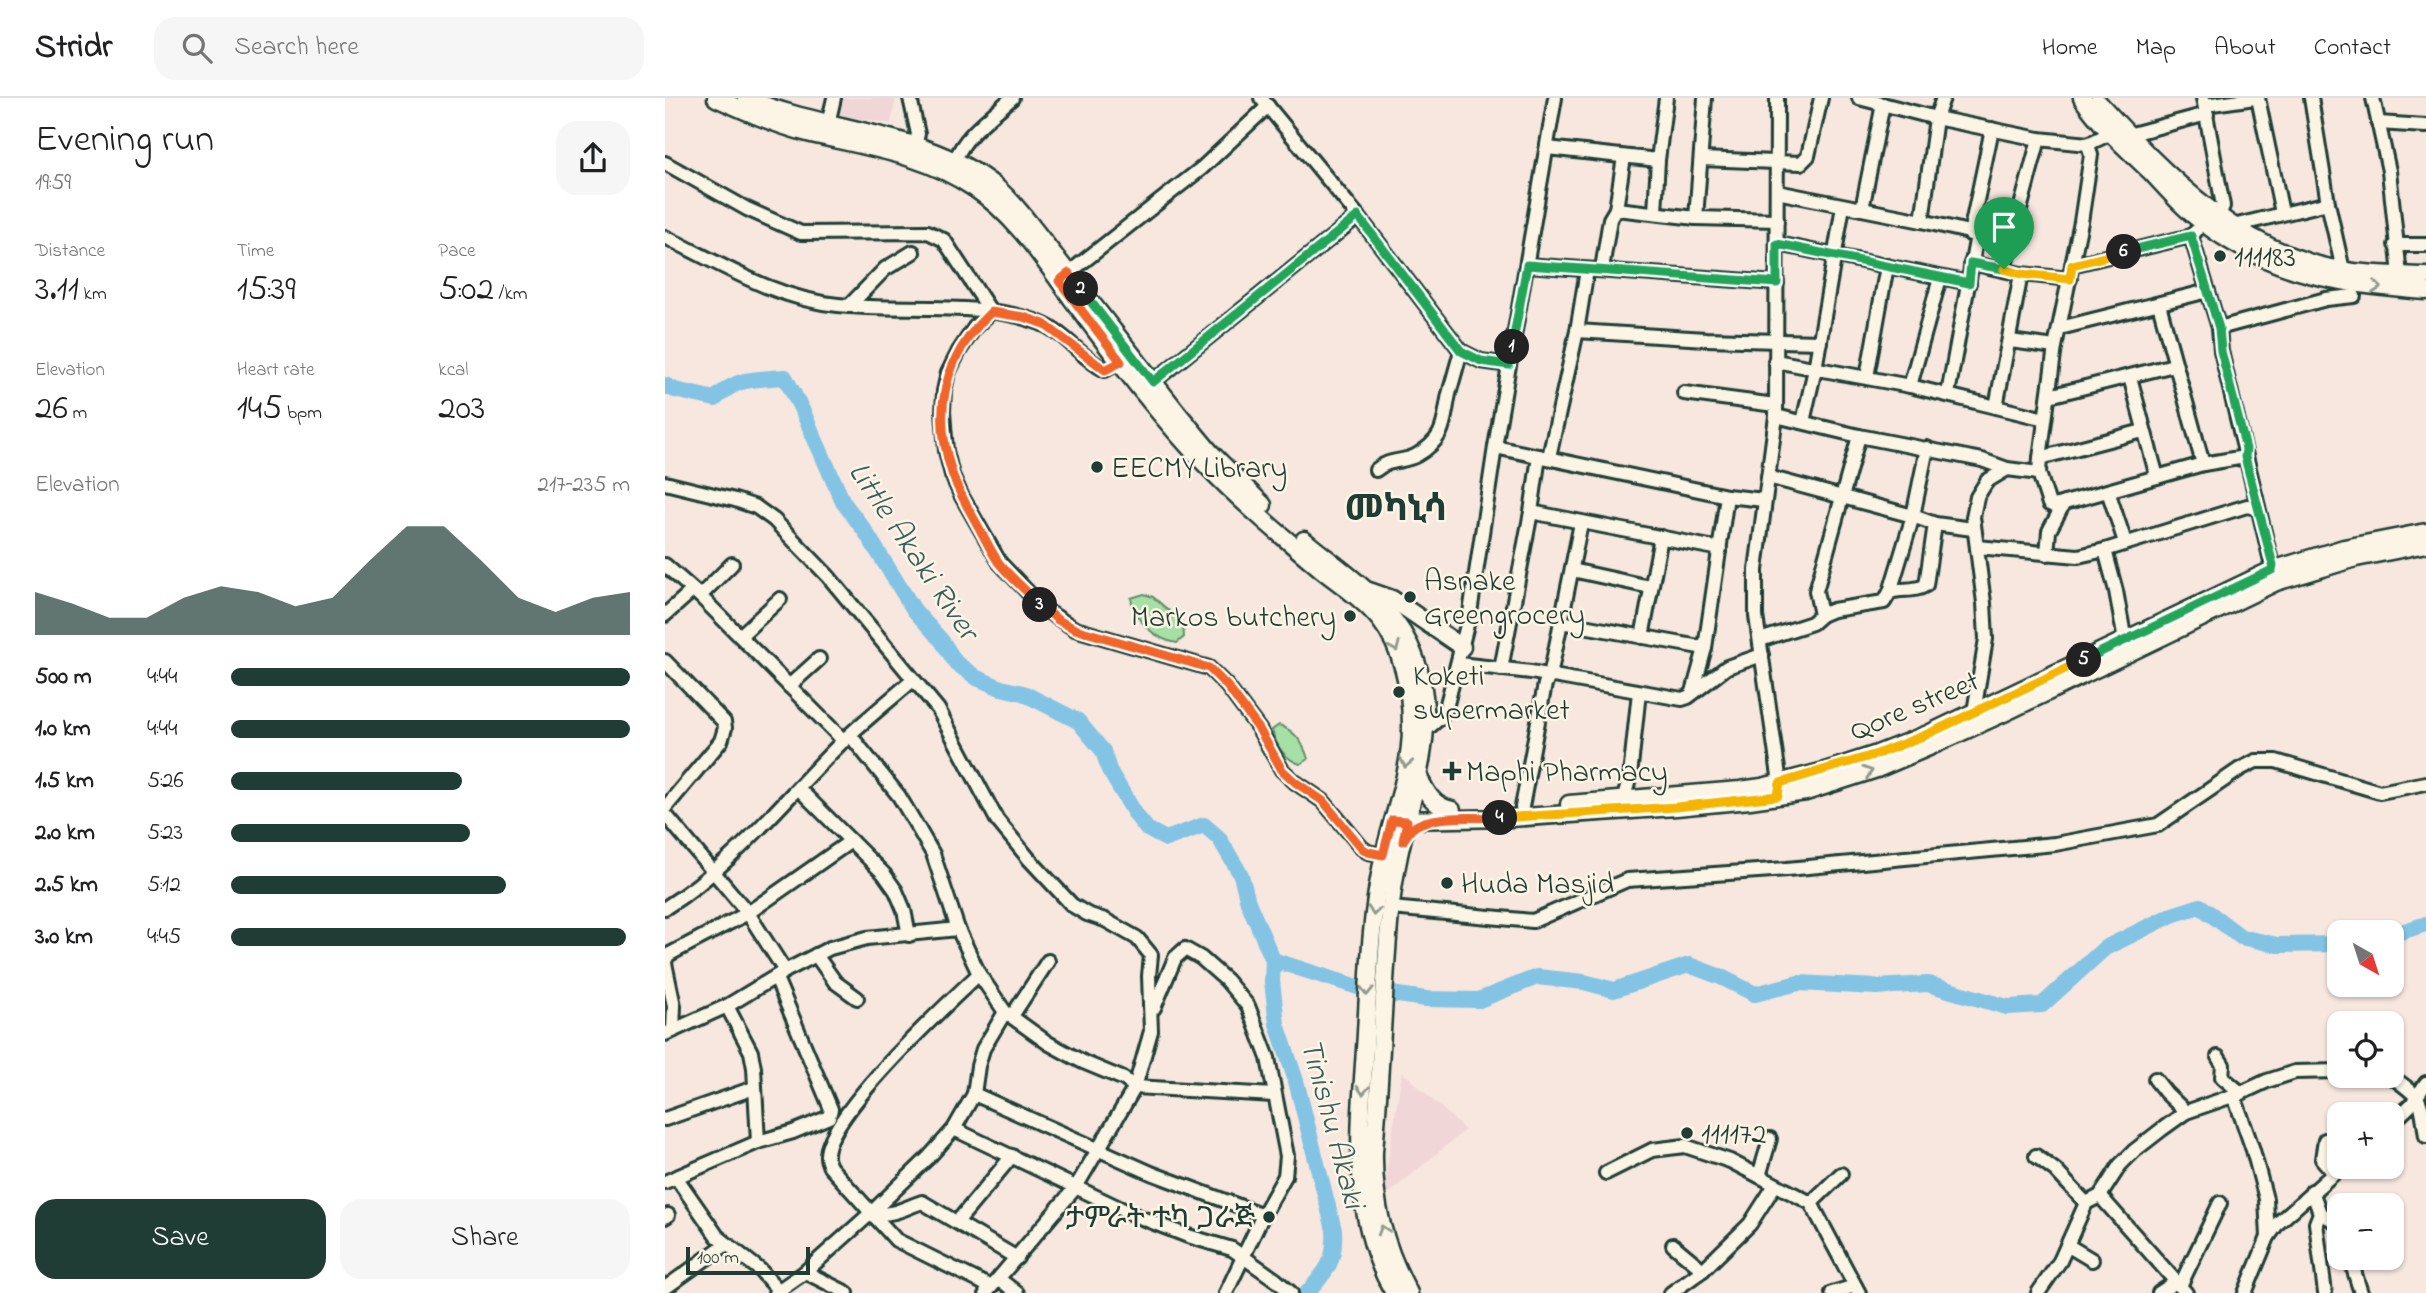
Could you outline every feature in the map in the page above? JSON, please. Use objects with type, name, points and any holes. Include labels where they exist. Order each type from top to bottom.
[{"type":"main road","points":[[716,98],[780,125],[908,156],[942,169],[973,187],[1005,214],[1064,277],[1211,453],[1253,497],[1365,589],[1399,626],[1410,645],[1422,687],[1426,730],[1419,777],[1383,855],[1369,960],[1359,1160],[1366,1225],[1375,1253],[1394,1293]]},
{"type":"main road","points":[[746,98],[784,113],[915,145],[955,161],[986,180],[1012,202],[1121,362],[1200,459],[1246,505],[1363,602],[1382,622],[1405,672],[1412,728],[1401,815],[1403,841],[1391,908],[1373,1180],[1381,1224],[1409,1293]]},
{"type":"main road","points":[[2082,98],[2111,133],[2210,219],[2259,257],[2290,269],[2351,285],[2426,291]]},
{"type":"main road","points":[[2094,98],[2210,219],[2233,226],[2271,248],[2305,261],[2343,270],[2426,276]]},
{"type":"main road","name":"Qore street","points":[[1976,719],[2125,641],[2274,576],[2344,548],[2426,533]]},
{"type":"main road","name":"Qore street","points":[[1401,815],[1437,819],[1510,818],[1676,807],[1779,789],[1976,719],[2274,576],[2426,544]]},
{"type":"main road","points":[[1365,589],[1392,599],[1462,647]]},
{"type":"main road","points":[[1419,777],[1427,793],[1441,808],[1452,810]]},
{"type":"main road","name":"Qore street","points":[[1401,815],[1779,789]]},
{"type":"main road","points":[[1403,841],[1413,827],[1437,819]]},
{"type":"street","points":[[828,124],[834,98]]},
{"type":"street","points":[[910,98],[918,134],[915,145]]},
{"type":"street","points":[[955,161],[969,137],[1012,98]]},
{"type":"street","points":[[1426,730],[1441,717],[1446,708],[1470,613],[1495,447],[1555,98]]},
{"type":"street","points":[[1655,212],[1666,98]]},
{"type":"street","points":[[1696,218],[1705,98]]},
{"type":"street","points":[[1777,98],[1775,411],[1756,570],[1756,616],[1779,789]]},
{"type":"street","points":[[1701,159],[1801,163],[1808,156],[1821,98]]},
{"type":"street","points":[[1859,98],[1936,118],[2039,139],[2088,144],[2111,133]]},
{"type":"street","points":[[1922,221],[1936,118],[1943,98]]},
{"type":"street","points":[[2128,135],[2205,106],[2256,98],[2282,213]]},
{"type":"street","points":[[2373,98],[2389,171],[2400,275]]},
{"type":"street","points":[[2315,99],[2327,203],[2343,270]]},
{"type":"street","points":[[1064,277],[1193,176],[1265,102],[1358,216],[1461,351],[1481,361],[1509,365]]},
{"type":"street","points":[[1862,209],[1883,104]]},
{"type":"street","points":[[2072,265],[2191,236],[2223,206],[2205,106]]},
{"type":"street","points":[[2378,123],[2426,126]]},
{"type":"street","points":[[1948,394],[1969,283],[1973,234],[1992,129]]},
{"type":"street","points":[[2004,269],[2039,139]]},
{"type":"street","points":[[2088,144],[2091,155],[2081,222],[2055,347],[2040,458],[2039,473],[2049,504],[2054,506],[2203,464],[2245,457]]},
{"type":"street","points":[[1547,148],[1658,160]]},
{"type":"street","points":[[1602,270],[1624,157]]},
{"type":"street","points":[[665,163],[747,209],[801,233],[929,232],[938,235],[944,240],[991,312]]},
{"type":"street","points":[[1777,192],[2011,242]]},
{"type":"street","points":[[2233,226],[2327,203]]},
{"type":"street","points":[[1803,422],[1820,342],[1843,206]]},
{"type":"street","points":[[1616,209],[1696,218],[1777,220]]},
{"type":"street","points":[[1153,382],[1358,216]]},
{"type":"street","points":[[2191,236],[2219,328],[2221,351],[2274,576]]},
{"type":"street","points":[[665,237],[786,295],[849,306],[936,308],[1024,317],[1044,324],[1105,370],[1121,362]]},
{"type":"street","points":[[1777,244],[1969,283]]},
{"type":"street","points":[[2395,245],[2426,245]]},
{"type":"street","points":[[849,306],[885,269],[913,252]]},
{"type":"street","points":[[1971,263],[2021,274],[2070,279]]},
{"type":"street","points":[[1527,265],[1777,283]]},
{"type":"street","points":[[1867,377],[1887,267]]},
{"type":"street","points":[[1501,669],[1531,512],[1577,331],[1587,270]]},
{"type":"street","points":[[1996,407],[2021,274]]},
{"type":"street","points":[[1910,386],[1940,278]]},
{"type":"street","points":[[2060,328],[2208,291]]},
{"type":"street","points":[[2219,328],[2326,299],[2354,296]]},
{"type":"street","points":[[2159,304],[2203,464]]},
{"type":"street","points":[[991,312],[975,327],[958,351],[948,373],[943,412],[946,451],[953,475],[1000,563],[1044,609],[1075,629],[1209,668],[1227,686],[1259,729],[1282,770],[1323,801],[1362,848],[1383,855]]},
{"type":"street","points":[[1577,331],[1706,339],[1820,342]]},
{"type":"street","points":[[2010,341],[2055,347]]},
{"type":"street","points":[[1376,470],[1393,460],[1413,458],[1437,439],[1443,429],[1461,351]]},
{"type":"street","points":[[1775,361],[1948,394],[2045,419]]},
{"type":"street","points":[[2049,396],[2174,365]]},
{"type":"street","points":[[2130,377],[2157,477]]},
{"type":"street","points":[[1684,393],[1775,411],[1803,422],[1859,436],[1982,460],[2007,469],[2039,473]]},
{"type":"street","points":[[2040,458],[2143,431]]},
{"type":"street","points":[[1821,615],[1816,591],[1859,436]]},
{"type":"street","points":[[1495,447],[1727,496],[1764,500]]},
{"type":"street","points":[[1761,640],[1812,623],[1821,615],[1849,607],[1884,602],[1890,592],[1913,516],[1927,448]]},
{"type":"street","points":[[1976,719],[1986,639],[1973,517],[1977,497],[1987,481],[2007,469]]},
{"type":"street","points":[[1768,477],[1935,524],[1973,529]]},
{"type":"street","points":[[665,483],[736,500],[756,507],[774,520],[828,576],[913,680],[922,687],[938,709],[997,820],[1029,859],[1072,905],[1137,938],[1151,955],[1151,1031],[1135,1087],[1076,1187],[992,1286]]},
{"type":"street","points":[[2108,491],[2125,542]]},
{"type":"street","points":[[1693,692],[1705,648],[1727,496]]},
{"type":"street","points":[[2047,554],[2049,531],[2064,503]]},
{"type":"street","points":[[1977,548],[2078,556],[2248,506],[2257,508]]},
{"type":"street","points":[[1531,512],[1720,548]]},
{"type":"street","points":[[1522,807],[1545,684],[1550,676],[1581,523]]},
{"type":"street","points":[[1890,592],[1898,589],[1920,589],[1926,585],[1935,524]]},
{"type":"street","points":[[1642,637],[1661,537]]},
{"type":"street","points":[[2105,550],[2125,641]]},
{"type":"street","points":[[665,615],[733,564]]},
{"type":"street","points":[[665,565],[697,593],[789,686],[847,738],[899,796],[937,864],[958,929],[979,974],[1009,1014],[1048,1043],[1135,1087],[1274,1095]]},
{"type":"street","points":[[1572,570],[1650,587]]},
{"type":"street","points":[[740,636],[780,599]]},
{"type":"street","points":[[1561,622],[1705,648]]},
{"type":"street","points":[[1459,664],[1550,676],[1682,699],[1727,667],[1762,654]]},
{"type":"street","points":[[789,686],[819,659]]},
{"type":"street","points":[[665,661],[724,722],[725,728],[721,741],[665,808]]},
{"type":"street","points":[[665,908],[691,892],[715,871],[847,738],[913,680]]},
{"type":"street","points":[[1625,798],[1639,692]]},
{"type":"street","points":[[1391,908],[1533,921],[1627,880],[1787,869],[2055,844],[2158,825],[2256,761],[2276,761],[2380,792],[2426,783]]},
{"type":"street","points":[[798,788],[884,874],[896,891],[904,910],[909,935]]},
{"type":"street","points":[[665,814],[748,913],[780,974],[831,1109],[829,1117],[822,1121],[758,1142],[670,1179],[725,1245],[760,1270],[778,1292],[805,1272],[871,1213],[954,1129],[974,1094],[983,1049],[1048,961]]},
{"type":"street","points":[[669,1033],[674,1006],[665,962],[668,955],[748,913],[851,841]]},
{"type":"street","points":[[669,1033],[727,1006],[829,948],[867,938],[958,929]]},
{"type":"street","points":[[1151,1015],[1175,958],[1185,949],[1201,958],[1226,980],[1248,1006],[1268,1058],[1287,1156],[1285,1176],[1241,1258],[1226,1293]]},
{"type":"street","points":[[816,955],[835,982],[857,998]]},
{"type":"street","points":[[979,974],[890,1062],[838,1127],[827,1156],[830,1167],[896,1240],[992,1286],[1017,1293]]},
{"type":"street","points":[[727,1006],[751,1052],[758,1142]]},
{"type":"street","points":[[2218,1057],[2223,1065],[2222,1077],[2237,1094],[2253,1150],[2266,1199],[2268,1237]]},
{"type":"street","points":[[2038,1293],[2049,1280],[2086,1203],[2100,1196],[2120,1165],[2134,1151],[2186,1112],[2295,1072],[2327,1071]]},
{"type":"street","points":[[2155,1079],[2186,1112]]},
{"type":"street","points":[[2404,1112],[2426,1083]]},
{"type":"street","points":[[2404,1086],[2417,1095],[2421,1103],[2426,1136]]},
{"type":"street","points":[[665,1119],[754,1088]]},
{"type":"street","points":[[974,1094],[1150,1173],[1263,1215]]},
{"type":"street","points":[[954,1129],[1145,1219],[1232,1250],[1291,1293]]},
{"type":"street","points":[[1759,1176],[1770,1139]]},
{"type":"street","points":[[2325,1140],[2322,1159],[2327,1163]]},
{"type":"street","points":[[1606,1173],[1652,1150],[1685,1146],[1730,1161],[1811,1203],[1857,1290],[1832,1293]]},
{"type":"street","points":[[957,1223],[1012,1156]]},
{"type":"street","points":[[2036,1156],[2055,1170],[2086,1203]]},
{"type":"street","points":[[1811,1203],[1841,1174]]},
{"type":"street","points":[[2245,1293],[2268,1237],[2284,1216],[2327,1178]]},
{"type":"street","points":[[1671,1293],[1703,1270],[1750,1224],[1775,1185]]},
{"type":"street","points":[[2312,1191],[2320,1213],[2327,1217]]},
{"type":"street","points":[[2100,1196],[2181,1287]]},
{"type":"street","points":[[871,1213],[895,1214],[922,1202],[1017,1258]]},
{"type":"street","points":[[2159,1293],[2181,1287],[2220,1203]]},
{"type":"street","points":[[2320,1213],[2316,1223],[2325,1293]]},
{"type":"street","points":[[665,1288],[725,1245]]},
{"type":"street","points":[[1673,1245],[1703,1270]]},
{"type":"street","points":[[2067,1245],[2092,1260]]},
{"type":"street","points":[[2354,1270],[2361,1293]]},
{"type":"street","points":[[805,1272],[847,1293]]},
{"type":"shaded area","points":[[836,98],[896,98],[891,124],[832,114]]},
{"type":"shaded area","points":[[1402,1071],[1465,1130],[1382,1199]]},
{"type":"green space","points":[[1144,594],[1153,597],[1183,623],[1184,637],[1177,643],[1161,638],[1141,621],[1131,598]]},
{"type":"green space","points":[[1279,725],[1298,738],[1308,759],[1300,764],[1282,751],[1272,730]]},
{"type":"waterway","name":"Little Akaki River","points":[[665,385],[675,390],[715,399],[739,383],[785,377],[843,502],[865,531],[914,610],[942,641],[956,663],[977,678],[1023,693],[1078,721],[1103,751],[1109,770],[1147,829],[1166,839],[1204,825],[1219,838],[1241,875],[1248,902],[1273,960],[1272,981],[1277,1024],[1296,1081],[1334,1230],[1332,1258],[1307,1293]]},
{"type":"waterway","name":"Little Akaki River","points":[[1273,960],[1370,991],[1426,999],[1479,1000],[1537,977],[1584,982],[1614,990],[1689,965],[1755,994],[1798,983],[1877,987],[1928,984],[2007,1007],[2042,1005],[2105,948],[2172,915],[2200,906],[2241,937],[2277,945],[2327,944]]},
{"type":"waterway","name":"Little Akaki River","points":[[2405,931],[2426,924]]},
{"type":"place","name":"111183","points":[[2220,256]]},
{"type":"place","name":"EECMY Library","points":[[1097,467]]},
{"type":"place","name":"Asnake Greengrocery","points":[[1410,597]]},
{"type":"place","name":"Markos butchery","points":[[1350,616]]},
{"type":"place","name":"Koketi supermarket","points":[[1399,692]]},
{"type":"place","name":"Maphi Pharmacy","points":[[1452,771]]},
{"type":"place","name":"Huda Masjid","points":[[1447,883]]},
{"type":"place","name":"111172","points":[[1687,1133]]},
{"type":"place","name":"ታምራት ተካ ጋራጅ","points":[[1269,1217]]},
{"type":"district","name":"መካኒሳ","points":[[1396,507]]},
{"type":"route","points":[[1358,216],[1461,351],[1481,361],[1509,365],[1527,265],[1777,283],[1777,244],[1969,283],[1971,263],[2004,269],[2021,274],[2070,279],[2072,265],[2191,236],[2219,328],[2221,351],[2246,449],[2245,457],[2273,565],[2272,570],[1928,734],[1877,754],[1780,783],[1778,796],[1676,807],[1510,818],[1437,819],[1413,827],[1403,841],[1407,821],[1392,820],[1383,855],[1368,852],[1353,839],[1323,801],[1282,770],[1259,729],[1227,686],[1209,668],[1075,629],[1044,609],[1000,563],[961,495],[946,451],[943,412],[948,373],[958,351],[975,327],[991,312],[1024,317],[1044,324],[1078,348],[1097,366],[1105,370],[1113,367],[1121,362],[1059,281],[1069,273],[1153,382],[1358,216]]},
{"type":"water label","name":"Tinishu Akaki","points":[[1334,1123]]}]
